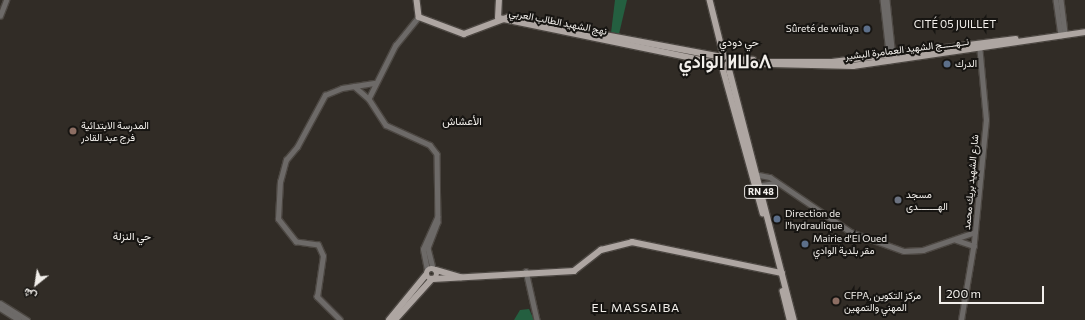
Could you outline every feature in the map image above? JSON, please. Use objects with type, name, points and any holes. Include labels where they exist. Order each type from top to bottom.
[{"type":"main road","points":[[417,0],[419,18],[464,34],[498,18],[499,0]]},
{"type":"main road","points":[[710,0],[725,61]]},
{"type":"main road","name":"نهج الشهيد الطالب العربي","points":[[498,18],[725,61]]},
{"type":"main road","name":"نــهـــــج الشهيد العمامرة البشير","points":[[1063,34],[1085,29]]},
{"type":"main road","name":"نــهـــــج الشهيد العمامرة البشير","points":[[725,61],[832,62],[892,58],[1085,32]]},
{"type":"main road","name":"RN 48","points":[[725,61],[780,273],[794,320]]},
{"type":"main road","points":[[394,320],[432,279],[469,279],[526,271],[578,270],[601,250],[632,242],[780,273]]},
{"type":"main road","points":[[430,271],[469,279]]},
{"type":"main road","points":[[430,271],[432,279]]},
{"type":"main road","points":[[430,271],[432,279]]},
{"type":"main road","points":[[389,320],[430,271]]},
{"type":"main road","name":"RN 48","points":[[780,273],[790,320]]},
{"type":"street","points":[[0,16],[6,0]]},
{"type":"street","points":[[883,0],[892,58]]},
{"type":"street","points":[[887,0],[892,58]]},
{"type":"street","points":[[1056,0],[1063,34]]},
{"type":"street","points":[[1061,0],[1063,34]]},
{"type":"street","points":[[369,99],[374,83],[402,35],[419,18]]},
{"type":"street","name":"شارع الشهيد بريك محمد","points":[[962,320],[974,246],[986,104],[979,47]]},
{"type":"street","points":[[340,320],[317,298],[323,256],[318,245],[296,242],[279,221],[277,205],[286,160],[297,147],[320,103],[331,92],[374,83]]},
{"type":"street","points":[[354,86],[369,99],[376,114],[386,125],[435,148],[437,217],[428,248],[430,271]]},
{"type":"street","points":[[754,174],[776,183],[840,226],[885,245],[915,252],[975,232]]},
{"type":"street","points":[[757,186],[776,183]]},
{"type":"street","points":[[954,240],[974,246]]},
{"type":"street","points":[[526,271],[538,320]]},
{"type":"street","points":[[0,302],[27,320]]},
{"type":"street","points":[[0,308],[19,320]]},
{"type":"green space","points":[[615,0],[627,0],[619,34],[611,33]]},
{"type":"green space","points":[[529,309],[534,320],[514,320],[520,310]]},
{"type":"place","name":"Sûreté de wilaya","points":[[867,29]]},
{"type":"place","name":"الدرك","points":[[947,64]]},
{"type":"place","name":"المدرسة الابتدائية فرج عبد القادر","points":[[73,131]]},
{"type":"place","name":"مسجد الهـــــــدى","points":[[898,200]]},
{"type":"place","name":"Direction de l'hydraulique","points":[[777,219]]},
{"type":"place","name":"Mairie d'El Oued مقر بلدية الوادي","points":[[805,244]]},
{"type":"place","name":"CFPA, مركز التكوين المهني والتمهين","points":[[836,301]]},
{"type":"district","name":"CITÉ 05 JUILLET","points":[[955,24]]},
{"type":"district","name":"حي دودي","points":[[739,42]]},
{"type":"district","name":"الوادي ⵍⵡⴰⴷ","points":[[725,61]]},
{"type":"district","name":"الأعشاش","points":[[462,121]]},
{"type":"district","name":"حي النزلة","points":[[132,236]]},
{"type":"district","name":"EL MASSAIBA","points":[[636,308]]}]
